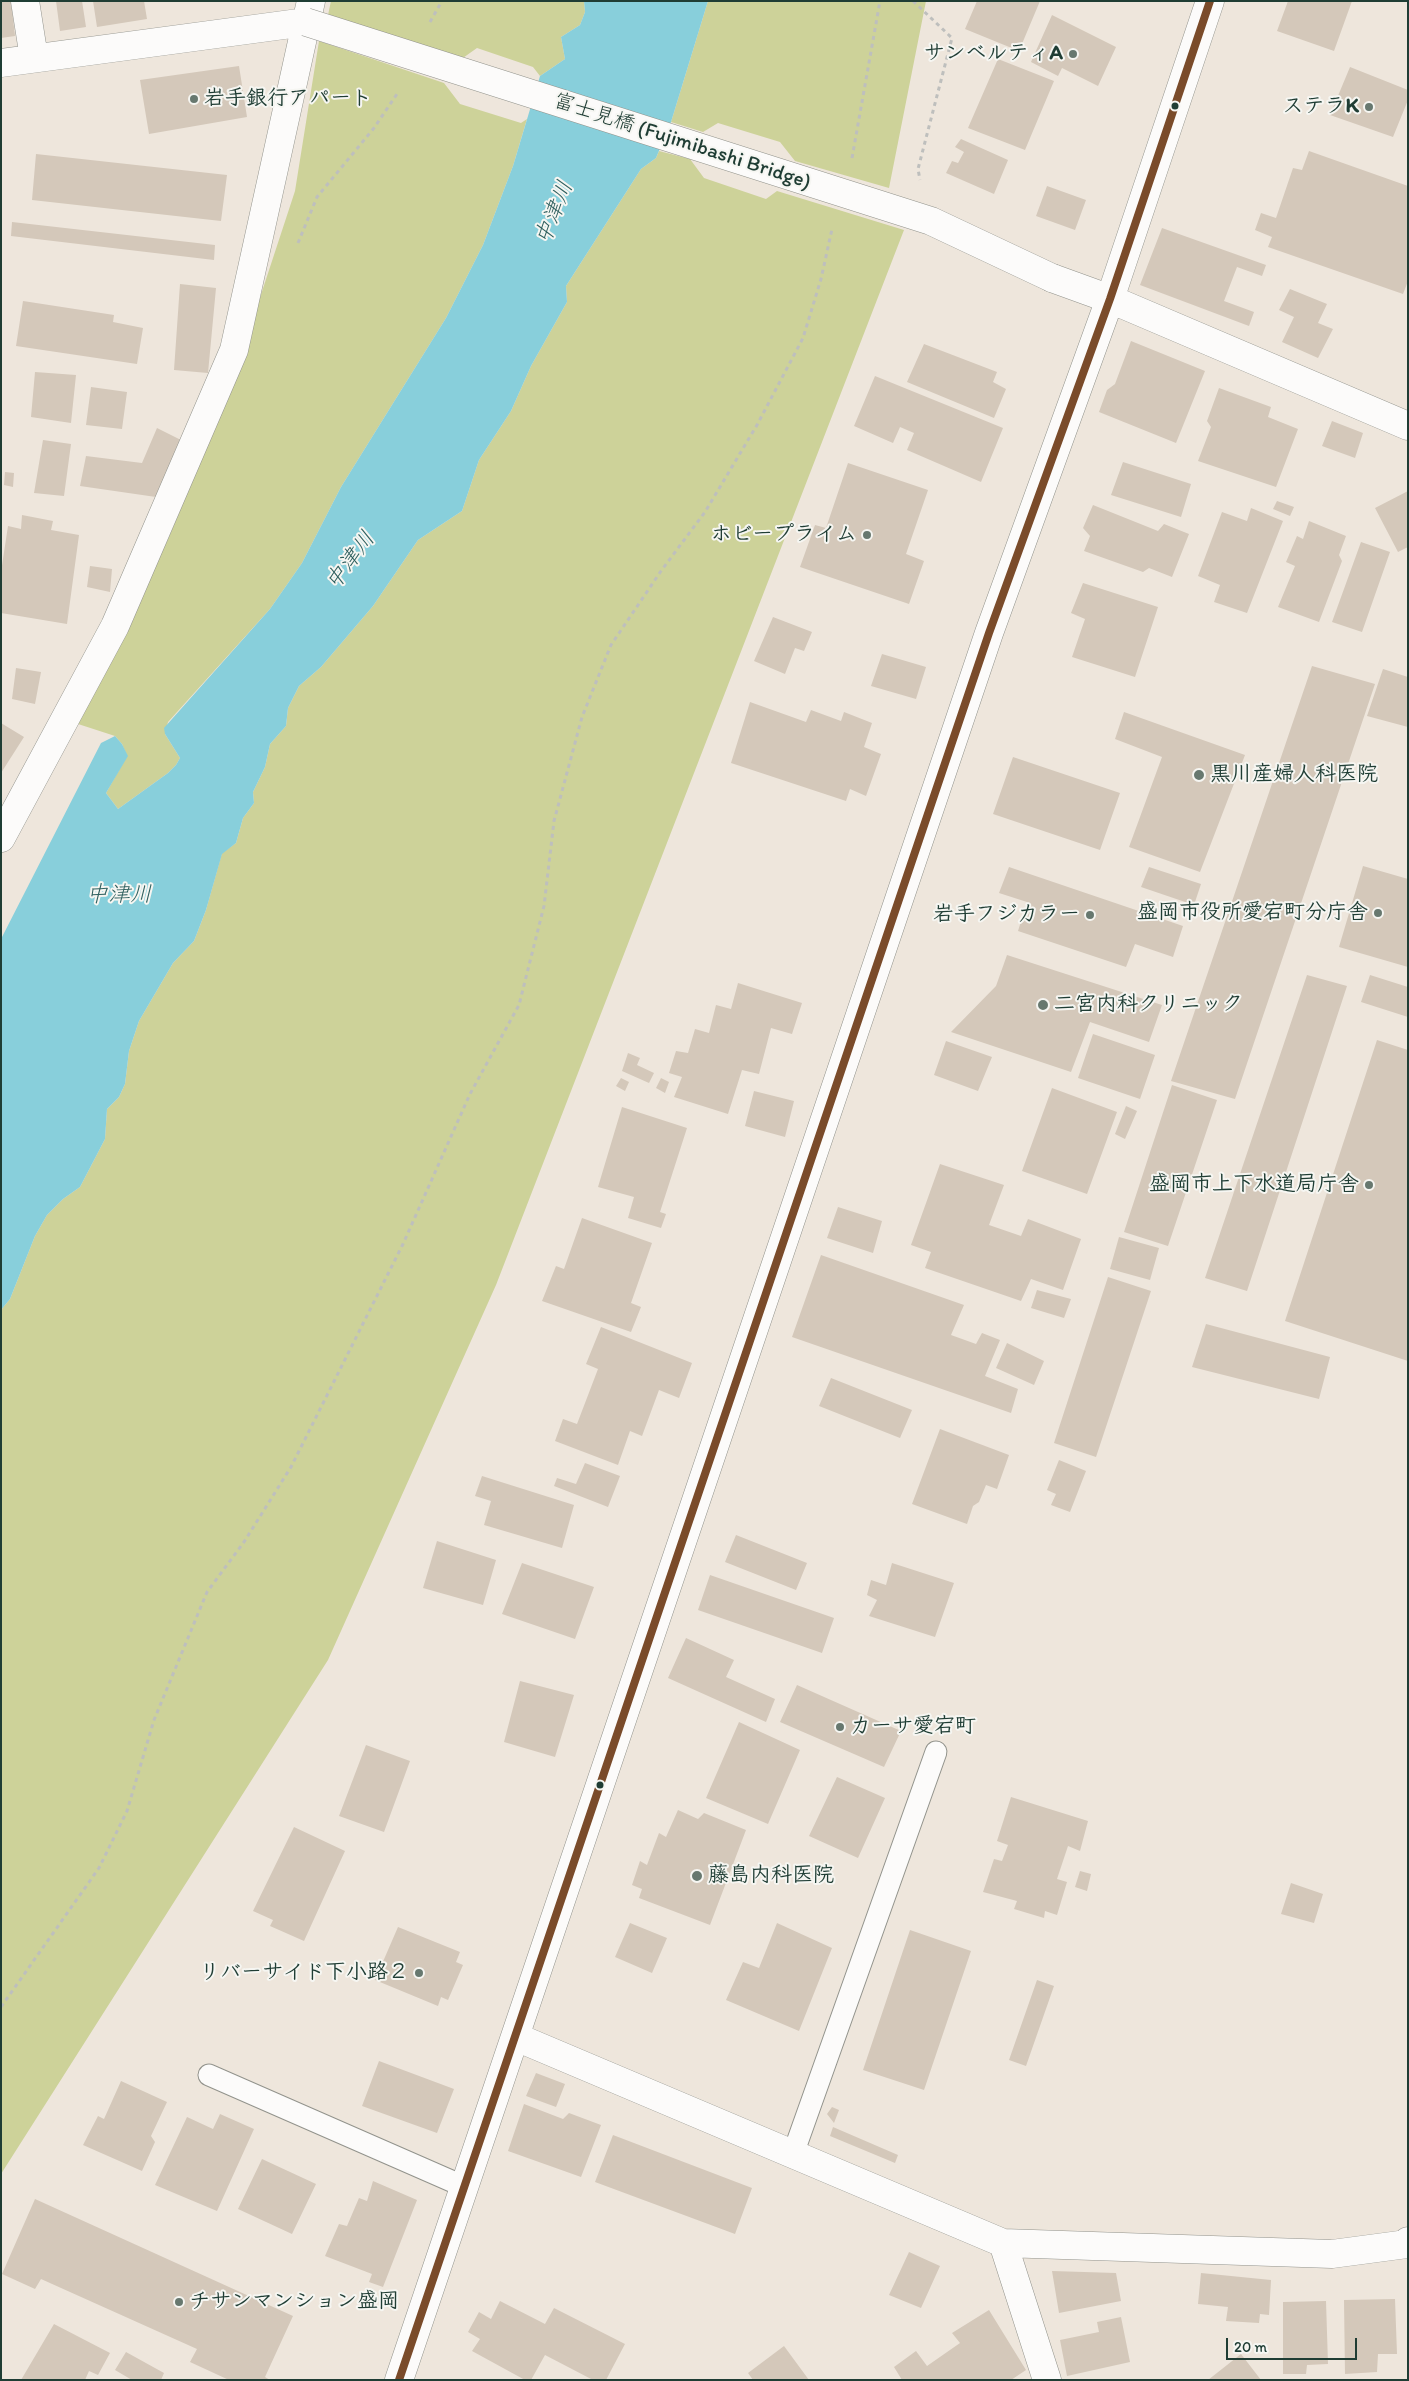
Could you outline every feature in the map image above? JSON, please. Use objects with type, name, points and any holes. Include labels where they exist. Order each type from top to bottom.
[{"type":"street","points":[[25,1],[34,58]]},
{"type":"street","points":[[399,2380],[986,642],[1110,299],[1210,1]]},
{"type":"street","points":[[1,63],[308,12],[234,350],[115,626],[1,838]]},
{"type":"street","name":"富士見橋 (Fujimibashi Bridge)","points":[[308,12],[931,221],[1052,278],[1110,299],[1408,426]]},
{"type":"street","points":[[516,2037],[1002,2243],[1332,2254],[1407,2244],[1408,2241]]},
{"type":"street","points":[[1002,2243],[1047,2380]]},
{"type":"lane","points":[[793,2154],[936,1752]]},
{"type":"lane","points":[[209,2076],[465,2187]]},
{"type":"path","points":[[426,29],[442,1]]},
{"type":"path","points":[[852,159],[880,1]]},
{"type":"path","points":[[913,1],[952,38],[918,169],[920,181]]},
{"type":"path","points":[[296,248],[317,197],[368,136],[400,88]]},
{"type":"path","points":[[1,2007],[99,1868],[127,1811],[154,1720],[207,1592],[244,1542],[291,1467],[403,1244],[470,1094],[519,1005],[544,906],[554,821],[586,708],[611,645],[705,512],[757,425],[803,338],[821,279],[834,222]]},
{"type":"green space","points":[[331,1],[584,1],[585,12],[580,25],[561,37],[565,59],[540,76],[533,67],[477,48],[460,60],[328,15]]},
{"type":"green space","points":[[708,1],[926,1],[889,188],[795,161],[780,142],[718,123],[703,132],[671,122]]},
{"type":"green space","points":[[319,41],[444,83],[460,104],[521,123],[527,119],[513,166],[483,245],[446,318],[341,487],[302,563],[270,609],[168,722],[165,734],[180,758],[176,765],[168,773],[118,809],[106,793],[127,756],[122,744],[115,736],[75,723],[168,539],[227,398],[295,191]]},
{"type":"green space","points":[[659,151],[690,159],[704,178],[766,199],[777,191],[904,230],[496,1285],[328,1660],[1,2174],[1,1310],[10,1299],[35,1236],[47,1215],[63,1199],[80,1187],[105,1139],[107,1109],[119,1097],[125,1084],[129,1051],[139,1021],[173,963],[194,941],[206,910],[222,853],[236,843],[243,818],[254,803],[253,792],[265,767],[270,744],[286,726],[288,708],[299,686],[321,667],[373,606],[418,540],[462,511],[479,460],[511,411],[531,366],[567,302],[566,286],[641,169],[656,158]]},
{"type":"water","name":"中津川","points":[[584,1],[708,1],[671,122],[656,158],[641,169],[566,286],[567,302],[531,366],[511,411],[479,460],[462,511],[418,540],[373,606],[321,667],[299,686],[288,708],[286,726],[270,744],[265,767],[253,792],[254,803],[243,818],[236,843],[222,854],[206,910],[194,941],[173,963],[139,1021],[129,1051],[125,1084],[119,1097],[107,1109],[105,1139],[80,1187],[63,1199],[47,1215],[35,1236],[10,1299],[1,1310],[1,939],[101,743],[115,736],[122,744],[128,756],[106,793],[118,809],[168,773],[176,765],[180,758],[165,734],[164,728],[270,609],[302,563],[341,487],[446,318],[483,245],[513,166],[540,76],[565,59],[561,37],[580,25],[585,12]]},
{"type":"building","points":[[1,1],[11,1],[15,36],[1,38]]},
{"type":"building","points":[[56,1],[82,1],[86,27],[60,31]]},
{"type":"building","points":[[93,1],[144,1],[147,19],[97,27]]},
{"type":"building","points":[[977,1],[1040,1],[1019,51],[965,29]]},
{"type":"building","points":[[1288,1],[1352,1],[1334,51],[1277,31]]},
{"type":"building","name":"サンベルティA","points":[[1052,15],[1116,47],[1098,86],[1062,68],[1058,76],[1031,62]]},
{"type":"building","points":[[998,59],[1054,81],[1025,150],[968,128]]},
{"type":"building","name":"岩手銀行アパート","points":[[239,66],[247,117],[149,134],[140,80]]},
{"type":"building","name":"ステラK","points":[[1350,67],[1408,90],[1408,100],[1393,137],[1330,115]]},
{"type":"building","points":[[961,139],[1008,160],[994,194],[946,173],[952,161],[958,163],[964,152],[955,147]]},
{"type":"building","points":[[1309,151],[1408,186],[1408,281],[1403,294],[1268,247],[1272,237],[1255,230],[1261,213],[1276,218],[1293,168],[1302,170]]},
{"type":"building","points":[[36,154],[227,175],[221,221],[32,200]]},
{"type":"building","points":[[1047,186],[1086,200],[1075,230],[1036,216]]},
{"type":"building","points":[[12,222],[215,245],[214,260],[11,236]]},
{"type":"building","points":[[1162,228],[1266,265],[1262,276],[1237,267],[1224,301],[1254,312],[1249,326],[1140,285]]},
{"type":"building","points":[[180,284],[216,288],[208,373],[174,370]]},
{"type":"building","points":[[1290,289],[1327,304],[1318,323],[1333,329],[1318,358],[1282,342],[1294,317],[1279,310]]},
{"type":"building","points":[[23,301],[114,315],[113,322],[143,328],[137,364],[16,346]]},
{"type":"building","points":[[1131,341],[1205,371],[1176,443],[1099,412],[1107,390],[1115,384]]},
{"type":"building","points":[[924,344],[997,372],[993,382],[1006,389],[994,418],[907,382]]},
{"type":"building","points":[[35,372],[76,375],[71,423],[31,417]]},
{"type":"building","points":[[875,376],[1003,428],[981,482],[907,450],[914,433],[900,427],[893,443],[854,426]]},
{"type":"building","points":[[91,387],[127,392],[122,429],[86,425]]},
{"type":"building","points":[[1219,388],[1271,407],[1268,417],[1298,429],[1276,487],[1198,461],[1211,427],[1207,421]]},
{"type":"building","points":[[1332,421],[1363,433],[1355,458],[1322,446]]},
{"type":"building","points":[[157,428],[181,440],[156,497],[80,486],[86,456],[142,463]]},
{"type":"building","points":[[43,440],[71,444],[64,496],[34,493]]},
{"type":"building","points":[[1123,462],[1191,484],[1181,517],[1111,495]]},
{"type":"building","points":[[848,463],[928,490],[906,554],[924,561],[909,604],[800,567],[815,525],[826,528]]},
{"type":"building","points":[[5,472],[14,473],[13,487],[4,485]]},
{"type":"building","points":[[1408,491],[1408,547],[1398,552],[1375,508]]},
{"type":"building","points":[[1277,501],[1294,507],[1290,516],[1273,509]]},
{"type":"building","points":[[1093,505],[1158,531],[1164,524],[1189,534],[1172,577],[1149,568],[1143,572],[1084,551],[1090,536],[1083,528]]},
{"type":"building","points":[[1251,508],[1283,521],[1247,613],[1214,602],[1220,585],[1198,576],[1222,512],[1247,521]]},
{"type":"building","points":[[22,515],[53,521],[51,530],[79,535],[67,624],[1,613],[1,572],[8,526],[21,529]]},
{"type":"building","points":[[1309,521],[1346,536],[1339,555],[1342,561],[1319,622],[1278,607],[1295,566],[1286,562],[1297,536],[1303,539]]},
{"type":"building","points":[[1361,542],[1390,552],[1362,632],[1332,622]]},
{"type":"building","points":[[90,566],[112,569],[110,592],[87,587]]},
{"type":"building","points":[[1083,583],[1158,607],[1135,677],[1072,657],[1085,619],[1071,613]]},
{"type":"building","points":[[773,617],[812,632],[804,651],[795,648],[785,674],[754,661]]},
{"type":"building","points":[[882,654],[926,667],[916,699],[871,686]]},
{"type":"building","points":[[1312,666],[1375,684],[1235,1099],[1171,1081]]},
{"type":"building","points":[[16,668],[41,672],[35,704],[12,699]]},
{"type":"building","points":[[1383,669],[1408,677],[1408,727],[1367,716]]},
{"type":"building","points":[[750,702],[806,722],[811,710],[841,721],[844,712],[872,723],[864,747],[881,754],[866,796],[850,789],[846,801],[731,763]]},
{"type":"building","points":[[1124,712],[1245,755],[1200,872],[1129,847],[1162,757],[1115,739]]},
{"type":"building","points":[[1,723],[24,737],[1,773]]},
{"type":"building","points":[[1013,757],[1120,793],[1100,850],[993,814]]},
{"type":"building","name":"盛岡市役所愛宕町分庁舎","points":[[1363,866],[1408,879],[1408,967],[1339,947]]},
{"type":"building","points":[[1009,867],[1183,926],[1173,957],[1135,944],[1126,967],[1018,931],[1027,902],[999,893]]},
{"type":"building","points":[[1149,867],[1201,884],[1194,905],[1141,887]]},
{"type":"building","points":[[1007,955],[1162,1005],[1149,1042],[1090,1022],[1071,1072],[951,1032],[996,986]]},
{"type":"building","points":[[1307,975],[1347,986],[1247,1291],[1205,1278]]},
{"type":"building","points":[[1370,975],[1408,987],[1408,1017],[1361,1002]]},
{"type":"building","points":[[738,983],[802,1003],[792,1034],[771,1028],[759,1074],[742,1070],[728,1114],[674,1097],[682,1077],[669,1073],[676,1051],[688,1053],[695,1029],[709,1033],[716,1005],[731,1009]]},
{"type":"building","points":[[1093,1034],[1155,1055],[1140,1099],[1078,1078]]},
{"type":"building","name":"盛岡市上下水道局庁舎","points":[[1377,1040],[1408,1050],[1408,1361],[1285,1321]]},
{"type":"building","points":[[946,1041],[992,1057],[978,1091],[934,1075]]},
{"type":"building","points":[[628,1053],[640,1058],[637,1065],[654,1073],[649,1083],[622,1071]]},
{"type":"building","points":[[621,1078],[629,1082],[625,1091],[616,1086]]},
{"type":"building","points":[[661,1078],[669,1082],[665,1093],[656,1088]]},
{"type":"building","points":[[1172,1085],[1217,1100],[1168,1246],[1124,1232]]},
{"type":"building","points":[[1052,1088],[1117,1112],[1087,1194],[1022,1171]]},
{"type":"building","points":[[754,1091],[794,1101],[785,1137],[745,1126]]},
{"type":"building","points":[[1126,1106],[1137,1111],[1125,1139],[1115,1134]]},
{"type":"building","points":[[622,1107],[687,1128],[660,1212],[666,1214],[661,1228],[628,1218],[634,1197],[598,1187]]},
{"type":"building","points":[[940,1164],[1004,1185],[989,1225],[1021,1236],[1028,1219],[1081,1239],[1063,1290],[1031,1279],[1021,1301],[925,1268],[931,1252],[911,1245]]},
{"type":"building","points":[[838,1207],[882,1221],[873,1253],[827,1238]]},
{"type":"building","points":[[582,1218],[652,1243],[631,1303],[641,1307],[631,1332],[542,1301],[556,1266],[564,1269]]},
{"type":"building","points":[[1119,1237],[1159,1248],[1150,1280],[1110,1269]]},
{"type":"building","points":[[821,1255],[964,1305],[951,1335],[976,1344],[982,1333],[1000,1340],[985,1376],[1018,1389],[1011,1413],[792,1337]]},
{"type":"building","points":[[1108,1277],[1151,1291],[1096,1457],[1054,1443]]},
{"type":"building","points":[[1037,1290],[1071,1299],[1064,1318],[1031,1308]]},
{"type":"building","points":[[1206,1324],[1330,1357],[1319,1399],[1192,1367]]},
{"type":"building","points":[[601,1327],[692,1363],[679,1398],[659,1390],[642,1436],[630,1431],[618,1465],[555,1441],[563,1419],[577,1424],[598,1369],[586,1364]]},
{"type":"building","points":[[1007,1343],[1044,1361],[1034,1385],[996,1368]]},
{"type":"building","points":[[831,1378],[912,1410],[900,1438],[819,1406]]},
{"type":"building","points":[[940,1429],[1009,1455],[997,1489],[986,1485],[979,1502],[973,1506],[967,1524],[912,1504]]},
{"type":"building","points":[[1059,1460],[1086,1471],[1070,1512],[1051,1505],[1056,1494],[1047,1490]]},
{"type":"building","points":[[585,1463],[620,1476],[608,1507],[554,1486],[557,1478],[576,1484]]},
{"type":"building","points":[[482,1476],[574,1505],[562,1548],[484,1525],[491,1501],[475,1496]]},
{"type":"building","points":[[736,1535],[807,1563],[796,1590],[725,1562]]},
{"type":"building","points":[[437,1541],[496,1560],[483,1605],[423,1588]]},
{"type":"building","points":[[522,1563],[594,1587],[575,1639],[502,1614]]},
{"type":"building","points":[[892,1563],[954,1583],[935,1637],[869,1616],[877,1600],[867,1595],[871,1580],[886,1585]]},
{"type":"building","points":[[710,1575],[834,1618],[822,1653],[698,1610]]},
{"type":"building","points":[[686,1638],[734,1660],[726,1677],[775,1699],[766,1722],[668,1678]]},
{"type":"building","points":[[520,1681],[574,1695],[555,1757],[504,1742]]},
{"type":"building","name":"カーサ愛宕町","points":[[797,1685],[901,1731],[884,1767],[780,1722]]},
{"type":"building","points":[[739,1722],[800,1750],[768,1824],[706,1798]]},
{"type":"building","points":[[366,1745],[410,1761],[384,1832],[339,1816]]},
{"type":"building","points":[[837,1777],[885,1798],[858,1858],[809,1836]]},
{"type":"building","points":[[1011,1797],[1088,1821],[1080,1851],[1068,1846],[1057,1879],[1067,1882],[1057,1915],[1045,1911],[1044,1918],[1014,1909],[1017,1901],[983,1892],[994,1859],[1002,1861],[1008,1845],[997,1841]]},
{"type":"building","points":[[678,1810],[698,1819],[704,1813],[746,1830],[710,1925],[639,1898],[642,1889],[632,1885],[640,1861],[647,1865],[659,1833],[666,1837]]},
{"type":"building","points":[[294,1827],[345,1851],[304,1941],[270,1926],[273,1920],[253,1911]]},
{"type":"building","points":[[1080,1871],[1091,1874],[1087,1891],[1075,1887]]},
{"type":"building","points":[[1291,1883],[1323,1894],[1314,1923],[1281,1914]]},
{"type":"building","points":[[630,1923],[667,1938],[652,1973],[615,1957]]},
{"type":"building","points":[[777,1923],[832,1948],[799,2031],[726,2000],[743,1962],[759,1968]]},
{"type":"building","name":"リバーサイド下小路２","points":[[398,1927],[460,1952],[456,1962],[463,1965],[448,2000],[441,1997],[438,2006],[375,1980]]},
{"type":"building","points":[[910,1930],[971,1951],[924,2090],[863,2070]]},
{"type":"building","points":[[1037,1980],[1054,1986],[1026,2066],[1009,2060]]},
{"type":"building","points":[[379,2061],[454,2089],[437,2133],[362,2106]]},
{"type":"building","points":[[536,2073],[565,2084],[556,2107],[526,2096]]},
{"type":"building","points":[[121,2081],[167,2102],[151,2136],[155,2142],[142,2171],[83,2145],[98,2116],[104,2119]]},
{"type":"building","points":[[524,2104],[563,2119],[569,2113],[601,2125],[581,2177],[508,2151]]},
{"type":"building","points":[[832,2107],[839,2110],[834,2123],[827,2114]]},
{"type":"building","points":[[220,2114],[254,2129],[217,2211],[155,2185],[187,2117],[213,2129]]},
{"type":"building","points":[[833,2127],[898,2155],[895,2163],[830,2136]]},
{"type":"building","points":[[613,2135],[752,2188],[735,2234],[595,2182]]},
{"type":"building","points":[[262,2159],[316,2184],[292,2234],[238,2209]]},
{"type":"building","points":[[373,2181],[417,2200],[383,2287],[369,2282],[372,2274],[325,2256],[339,2224],[347,2226],[359,2198],[367,2201]]},
{"type":"building","name":"チサンマンション盛岡","points":[[35,2199],[293,2316],[265,2377],[270,2380],[229,2380],[190,2362],[197,2349],[41,2279],[35,2289],[2,2274]]},
{"type":"building","points":[[909,2252],[940,2266],[921,2308],[889,2295]]},
{"type":"building","points":[[1052,2271],[1116,2273],[1121,2301],[1059,2313]]},
{"type":"building","points":[[1201,2273],[1271,2280],[1269,2315],[1260,2314],[1259,2323],[1226,2321],[1228,2307],[1198,2304]]},
{"type":"building","points":[[1395,2299],[1397,2354],[1378,2354],[1377,2372],[1345,2374],[1344,2300]]},
{"type":"building","points":[[500,2301],[545,2324],[554,2308],[625,2344],[606,2380],[593,2380],[545,2355],[531,2380],[525,2380],[472,2351],[480,2339],[468,2332],[479,2312],[491,2319]]},
{"type":"building","points":[[1326,2301],[1328,2364],[1307,2365],[1306,2374],[1283,2374],[1283,2302]]},
{"type":"building","points":[[989,2310],[1026,2370],[1011,2380],[902,2380],[894,2367],[916,2351],[927,2366],[960,2343],[952,2333]]},
{"type":"building","points":[[1121,2317],[1130,2362],[1067,2376],[1060,2340],[1099,2332],[1097,2322]]},
{"type":"building","points":[[54,2324],[110,2353],[98,2375],[89,2371],[85,2380],[21,2380]]},
{"type":"building","points":[[784,2346],[809,2380],[753,2380],[748,2373]]},
{"type":"building","points":[[126,2352],[164,2373],[161,2380],[132,2380],[115,2370]]},
{"type":"building","points":[[1241,2354],[1261,2380],[1208,2380]]},
{"type":"transit line","points":[[399,2380],[989,633],[1110,299],[1210,1]]},
{"type":"place","name":"サンベルティA","points":[[1073,54]]},
{"type":"place","name":"岩手銀行アパート","points":[[194,99]]},
{"type":"place","name":"ステラK","points":[[1369,107]]},
{"type":"place","name":"ホビープライム","points":[[867,535]]},
{"type":"place","name":"黒川産婦人科医院","points":[[1199,775]]},
{"type":"place","name":"盛岡市役所愛宕町分庁舎","points":[[1378,913]]},
{"type":"place","name":"岩手フジカラー","points":[[1090,915]]},
{"type":"place","name":"二宮内科クリニック","points":[[1043,1005]]},
{"type":"place","name":"盛岡市上下水道局庁舎","points":[[1369,1185]]},
{"type":"place","name":"カーサ愛宕町","points":[[840,1727]]},
{"type":"place","name":"藤島内科医院","points":[[697,1876]]},
{"type":"place","name":"リバーサイド下小路２","points":[[419,1973]]},
{"type":"place","name":"チサンマンション盛岡","points":[[179,2302]]}]
